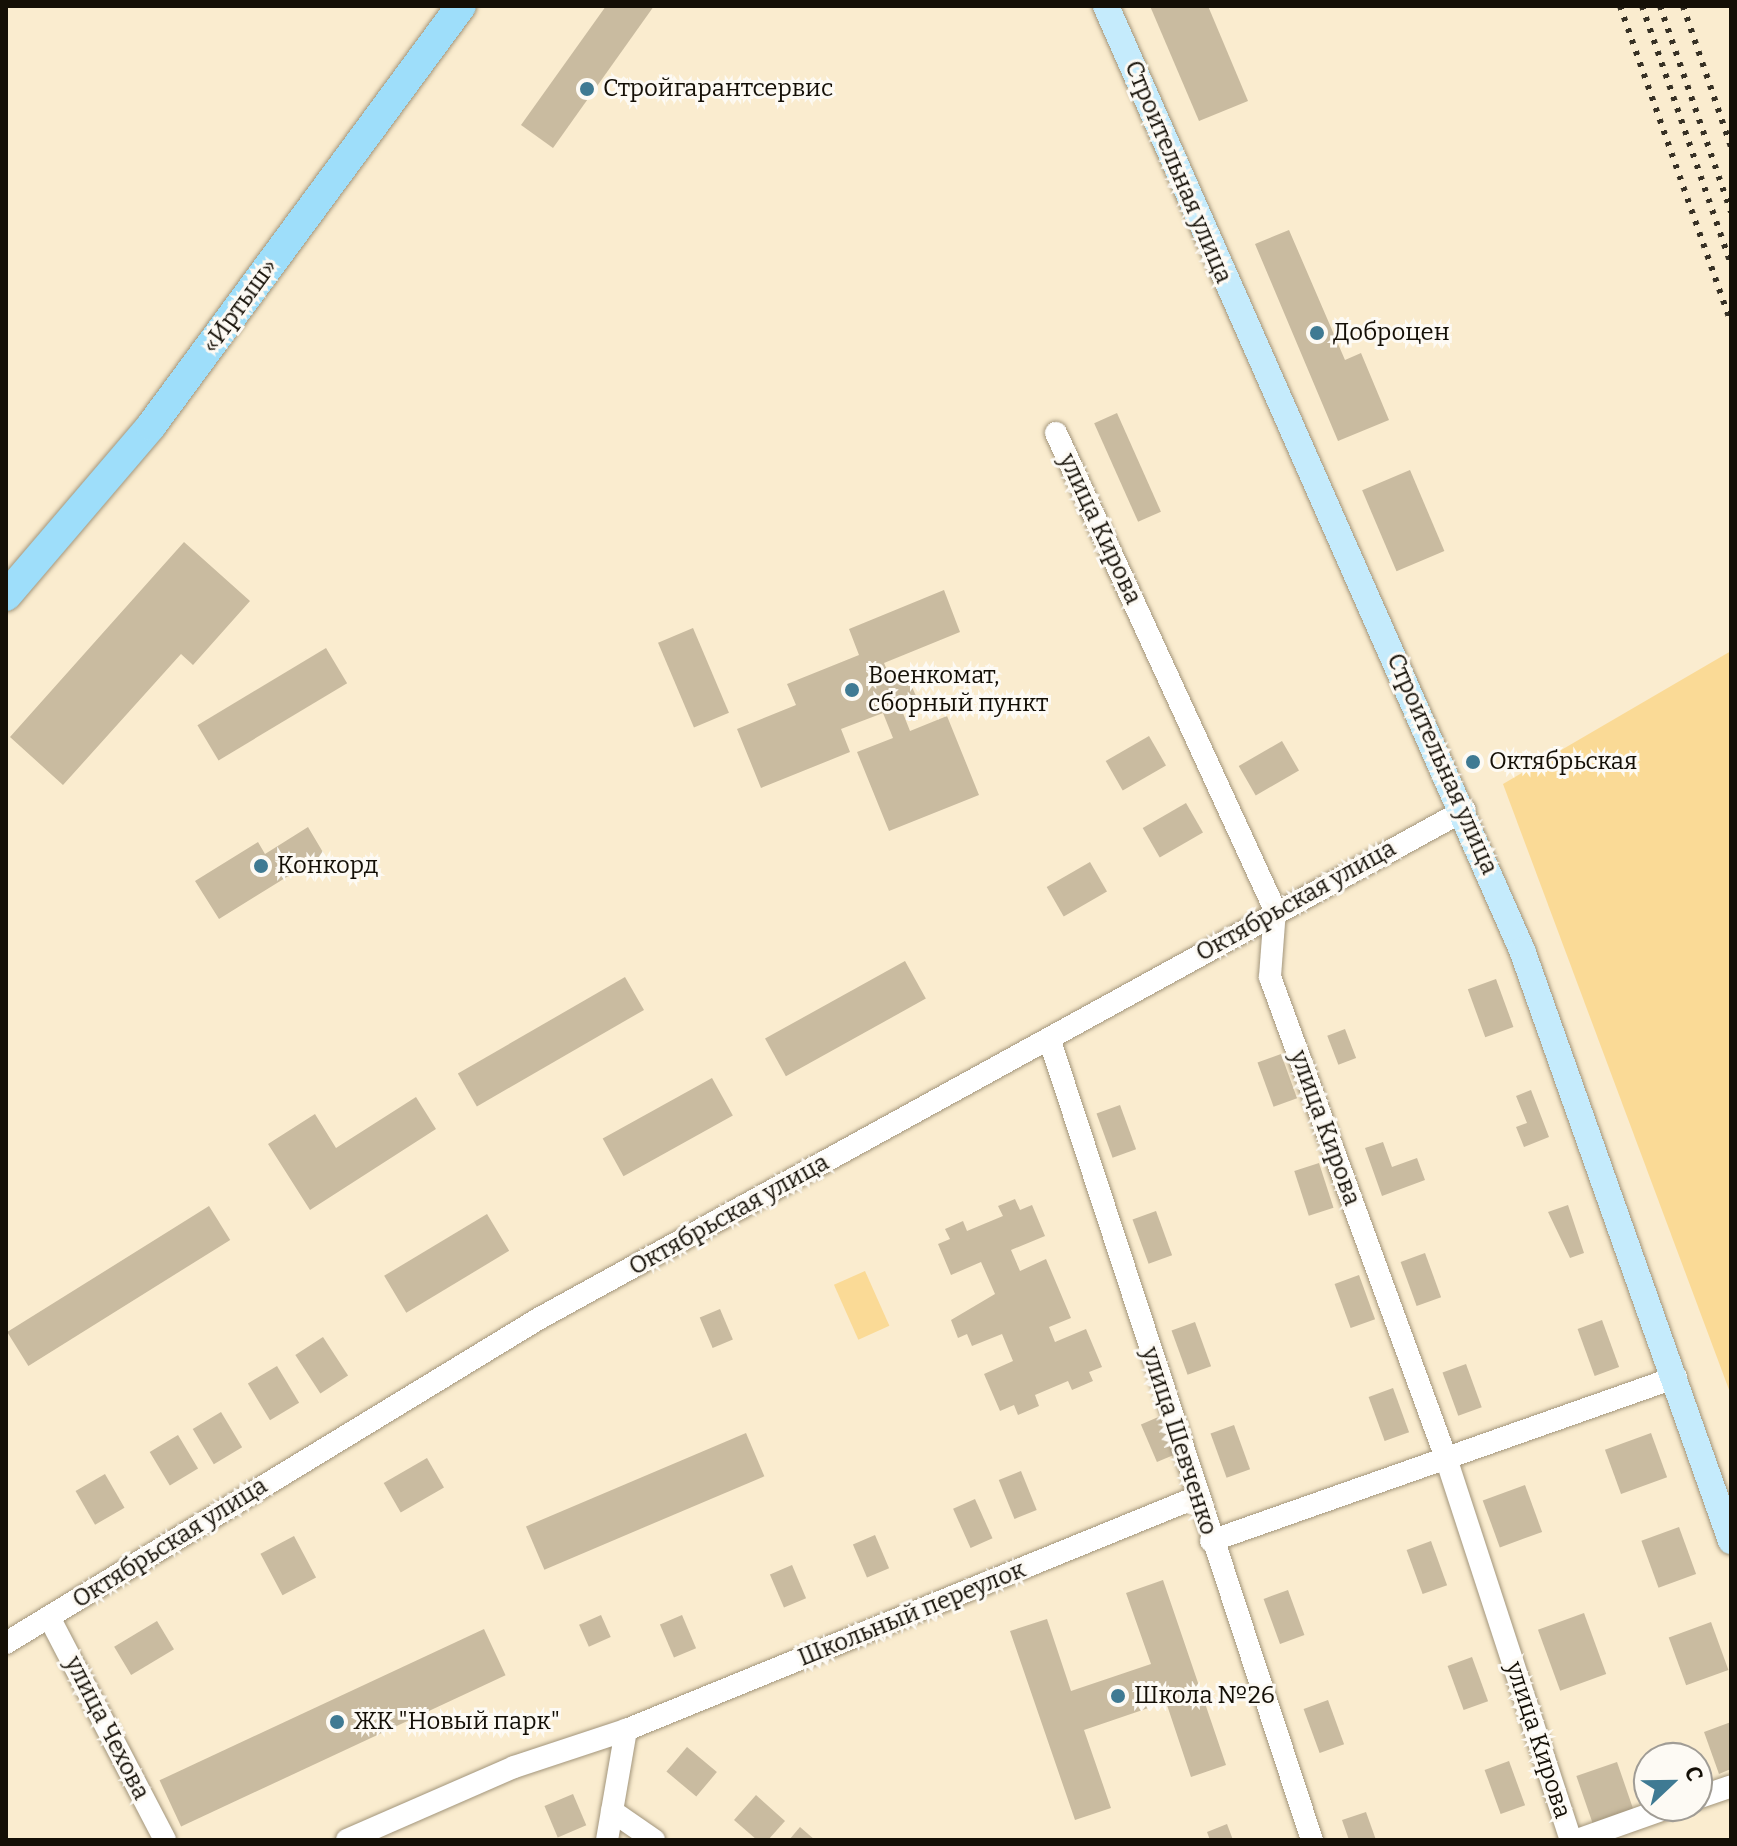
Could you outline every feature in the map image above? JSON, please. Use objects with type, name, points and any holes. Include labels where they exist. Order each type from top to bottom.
[{"type":"highway","name":"«Иртыш»","points":[[6,596],[151,426],[461,6]]},
{"type":"main road","name":"Строительная улица","points":[[1106,6],[1465,810],[1522,950],[1676,1377],[1731,1541]]},
{"type":"street","name":"улица Кирова","points":[[1056,433],[1275,910],[1270,977],[1446,1458],[1571,1840]]},
{"type":"street","name":"Октябрьская улица","points":[[6,1643],[540,1318],[1050,1041],[1275,910],[1465,810]]},
{"type":"street","name":"улица Шевченко","points":[[1050,1041],[1211,1541],[1312,1840]]},
{"type":"street","points":[[1211,1541],[1676,1377]]},
{"type":"street","name":"Школьный переулок","points":[[347,1840],[514,1767],[626,1730],[1197,1497]]},
{"type":"street","name":"улица Чехова","points":[[49,1617],[165,1840]]},
{"type":"street","points":[[607,1840],[626,1730]]},
{"type":"street","points":[[612,1811],[654,1840]]},
{"type":"street","points":[[1577,1840],[1633,1820]]},
{"type":"shaded area","points":[[1731,651],[1731,1395],[1503,784]]},
{"type":"shaded area","points":[[865,1271],[889,1326],[858,1340],[834,1285]]},
{"type":"building","points":[[606,6],[654,6],[553,148],[521,125]]},
{"type":"building","points":[[1150,6],[1208,6],[1248,101],[1199,121]]},
{"type":"building","points":[[1289,230],[1345,360],[1361,353],[1389,420],[1338,441],[1255,244]]},
{"type":"building","points":[[1117,413],[1161,512],[1138,522],[1094,423]]},
{"type":"building","points":[[1410,470],[1444,551],[1397,571],[1362,490]]},
{"type":"building","points":[[184,542],[250,601],[193,665],[181,654],[63,785],[10,737]]},
{"type":"building","name":"Военкомат, сборный пункт","points":[[944,590],[960,632],[884,663],[891,679],[906,673],[916,696],[899,703],[910,731],[947,716],[979,795],[889,831],[857,752],[893,738],[883,713],[841,729],[850,752],[761,788],[737,729],[796,705],[787,684],[859,655],[849,629]]},
{"type":"building","points":[[693,628],[729,713],[694,728],[658,643]]},
{"type":"building","points":[[326,648],[347,683],[219,760],[197,725]]},
{"type":"building","points":[[1149,736],[1166,765],[1123,790],[1106,761]]},
{"type":"building","points":[[1282,741],[1299,770],[1256,795],[1239,766]]},
{"type":"building","points":[[1186,803],[1203,832],[1160,857],[1143,828]]},
{"type":"building","points":[[308,827],[324,854],[219,919],[195,881],[258,842],[265,854]]},
{"type":"building","points":[[1090,862],[1107,891],[1064,916],[1047,887]]},
{"type":"building","points":[[905,961],[926,999],[786,1076],[765,1039]]},
{"type":"building","points":[[625,977],[644,1010],[477,1106],[458,1074]]},
{"type":"building","points":[[1496,979],[1513,1027],[1485,1037],[1468,989]]},
{"type":"building","points":[[1345,1029],[1356,1058],[1338,1065],[1327,1036]]},
{"type":"building","points":[[1281,1054],[1297,1098],[1274,1107],[1258,1063]]},
{"type":"building","points":[[712,1078],[733,1116],[624,1176],[603,1139]]},
{"type":"building","points":[[1531,1090],[1549,1137],[1524,1147],[1516,1127],[1527,1123],[1516,1096]]},
{"type":"building","points":[[416,1097],[436,1129],[310,1210],[268,1144],[315,1114],[336,1148]]},
{"type":"building","points":[[1120,1105],[1136,1149],[1113,1158],[1097,1114]]},
{"type":"building","points":[[1383,1142],[1392,1167],[1417,1158],[1425,1180],[1382,1196],[1365,1148]]},
{"type":"building","points":[[1319,1163],[1334,1208],[1309,1216],[1294,1171]]},
{"type":"building","points":[[1015,1199],[1020,1210],[1032,1205],[1045,1236],[1011,1250],[1020,1271],[1046,1259],[1071,1318],[1049,1327],[1055,1342],[1086,1329],[1102,1367],[1089,1372],[1093,1381],[1072,1390],[1068,1381],[1035,1395],[1039,1406],[1018,1415],[1014,1405],[1000,1411],[984,1374],[1013,1361],[1002,1334],[972,1346],[967,1334],[958,1338],[951,1320],[995,1294],[981,1262],[951,1275],[938,1244],[950,1239],[945,1229],[963,1221],[967,1231],[1003,1216],[998,1206]]},
{"type":"building","points":[[1568,1205],[1584,1253],[1570,1258],[1548,1212]]},
{"type":"building","points":[[209,1206],[230,1240],[28,1366],[7,1332]]},
{"type":"building","points":[[1156,1211],[1172,1255],[1149,1264],[1133,1220]]},
{"type":"building","points":[[487,1214],[509,1251],[406,1313],[384,1276]]},
{"type":"building","points":[[1425,1253],[1441,1297],[1417,1306],[1401,1262]]},
{"type":"building","points":[[1359,1275],[1375,1319],[1351,1328],[1335,1284]]},
{"type":"building","points":[[720,1309],[733,1339],[713,1348],[700,1318]]},
{"type":"building","points":[[1602,1320],[1619,1367],[1595,1376],[1578,1329]]},
{"type":"building","points":[[1195,1322],[1211,1366],[1188,1375],[1172,1331]]},
{"type":"building","points":[[323,1337],[348,1376],[320,1394],[295,1355]]},
{"type":"building","points":[[1466,1364],[1482,1407],[1458,1416],[1443,1373]]},
{"type":"building","points":[[277,1366],[299,1403],[270,1420],[248,1384]]},
{"type":"building","points":[[1393,1388],[1409,1432],[1385,1441],[1369,1397]]},
{"type":"building","points":[[221,1412],[242,1447],[214,1464],[193,1429]]},
{"type":"building","points":[[1163,1415],[1179,1453],[1157,1462],[1141,1424]]},
{"type":"building","points":[[1234,1425],[1250,1469],[1227,1478],[1211,1434]]},
{"type":"building","points":[[746,1433],[764,1476],[544,1570],[526,1526]]},
{"type":"building","points":[[1651,1433],[1667,1477],[1621,1494],[1605,1450]]},
{"type":"building","points":[[178,1435],[198,1468],[170,1485],[150,1452]]},
{"type":"building","points":[[427,1458],[444,1487],[401,1512],[384,1483]]},
{"type":"building","points":[[1021,1471],[1037,1510],[1014,1519],[999,1480]]},
{"type":"building","points":[[105,1474],[124,1508],[95,1525],[76,1491]]},
{"type":"building","points":[[1525,1485],[1542,1532],[1500,1547],[1483,1500]]},
{"type":"building","points":[[975,1499],[992,1538],[971,1548],[953,1509]]},
{"type":"building","points":[[1679,1527],[1696,1574],[1659,1588],[1641,1541]]},
{"type":"building","points":[[875,1535],[889,1568],[867,1578],[853,1544]]},
{"type":"building","points":[[294,1536],[316,1577],[283,1595],[260,1554]]},
{"type":"building","points":[[1431,1541],[1447,1585],[1423,1594],[1407,1550]]},
{"type":"building","points":[[792,1565],[806,1598],[784,1608],[770,1574]]},
{"type":"building","name":"Школа №26","points":[[1163,1580],[1226,1765],[1191,1777],[1166,1702],[1084,1730],[1111,1808],[1075,1820],[1010,1631],[1047,1619],[1071,1691],[1151,1664],[1126,1593]]},
{"type":"building","points":[[1288,1590],[1304,1635],[1280,1644],[1264,1599]]},
{"type":"building","points":[[1584,1613],[1606,1674],[1560,1691],[1538,1630]]},
{"type":"building","points":[[601,1615],[611,1637],[589,1647],[579,1625]]},
{"type":"building","points":[[682,1615],[696,1648],[674,1658],[660,1624]]},
{"type":"building","points":[[157,1621],[174,1649],[131,1675],[114,1647]]},
{"type":"building","points":[[1711,1622],[1728,1670],[1686,1685],[1669,1637]]},
{"type":"building","name":"ЖК \"Новый парк\"","points":[[484,1629],[506,1675],[181,1827],[160,1780]]},
{"type":"building","points":[[1472,1657],[1488,1701],[1464,1710],[1448,1666]]},
{"type":"building","points":[[1328,1700],[1344,1744],[1320,1753],[1304,1709]]},
{"type":"building","points":[[1731,1722],[1731,1769],[1719,1774],[1713,1757],[1713,1742],[1708,1742],[1704,1732]]},
{"type":"building","points":[[687,1747],[717,1772],[696,1797],[666,1772]]},
{"type":"building","points":[[1509,1761],[1525,1805],[1501,1814],[1485,1770]]},
{"type":"building","points":[[1617,1762],[1633,1814],[1594,1827],[1576,1776]]},
{"type":"building","points":[[573,1794],[586,1825],[558,1837],[544,1806]]},
{"type":"building","points":[[756,1795],[785,1821],[768,1840],[757,1840],[734,1820]]},
{"type":"building","points":[[1366,1812],[1376,1840],[1349,1840],[1342,1820]]},
{"type":"building","points":[[1227,1824],[1233,1840],[1210,1840],[1207,1832]]},
{"type":"building","points":[[800,1827],[815,1840],[789,1840]]},
{"type":"railway","points":[[1620,6],[1731,323]]},
{"type":"railway","points":[[1642,6],[1731,264]]},
{"type":"railway","points":[[1660,6],[1731,212]]},
{"type":"railway","points":[[1683,6],[1731,147]]},
{"type":"place","name":"Стройгарантсервис","points":[[587,89]]},
{"type":"place","name":"Доброцен","points":[[1317,333]]},
{"type":"place","name":"Военкомат, сборный пункт","points":[[852,690]]},
{"type":"place","name":"Октябрьская","points":[[1473,762]]},
{"type":"place","name":"Конкорд","points":[[261,866]]},
{"type":"place","name":"Школа №26","points":[[1118,1696]]},
{"type":"place","name":"ЖК \"Новый парк\"","points":[[337,1722]]}]
